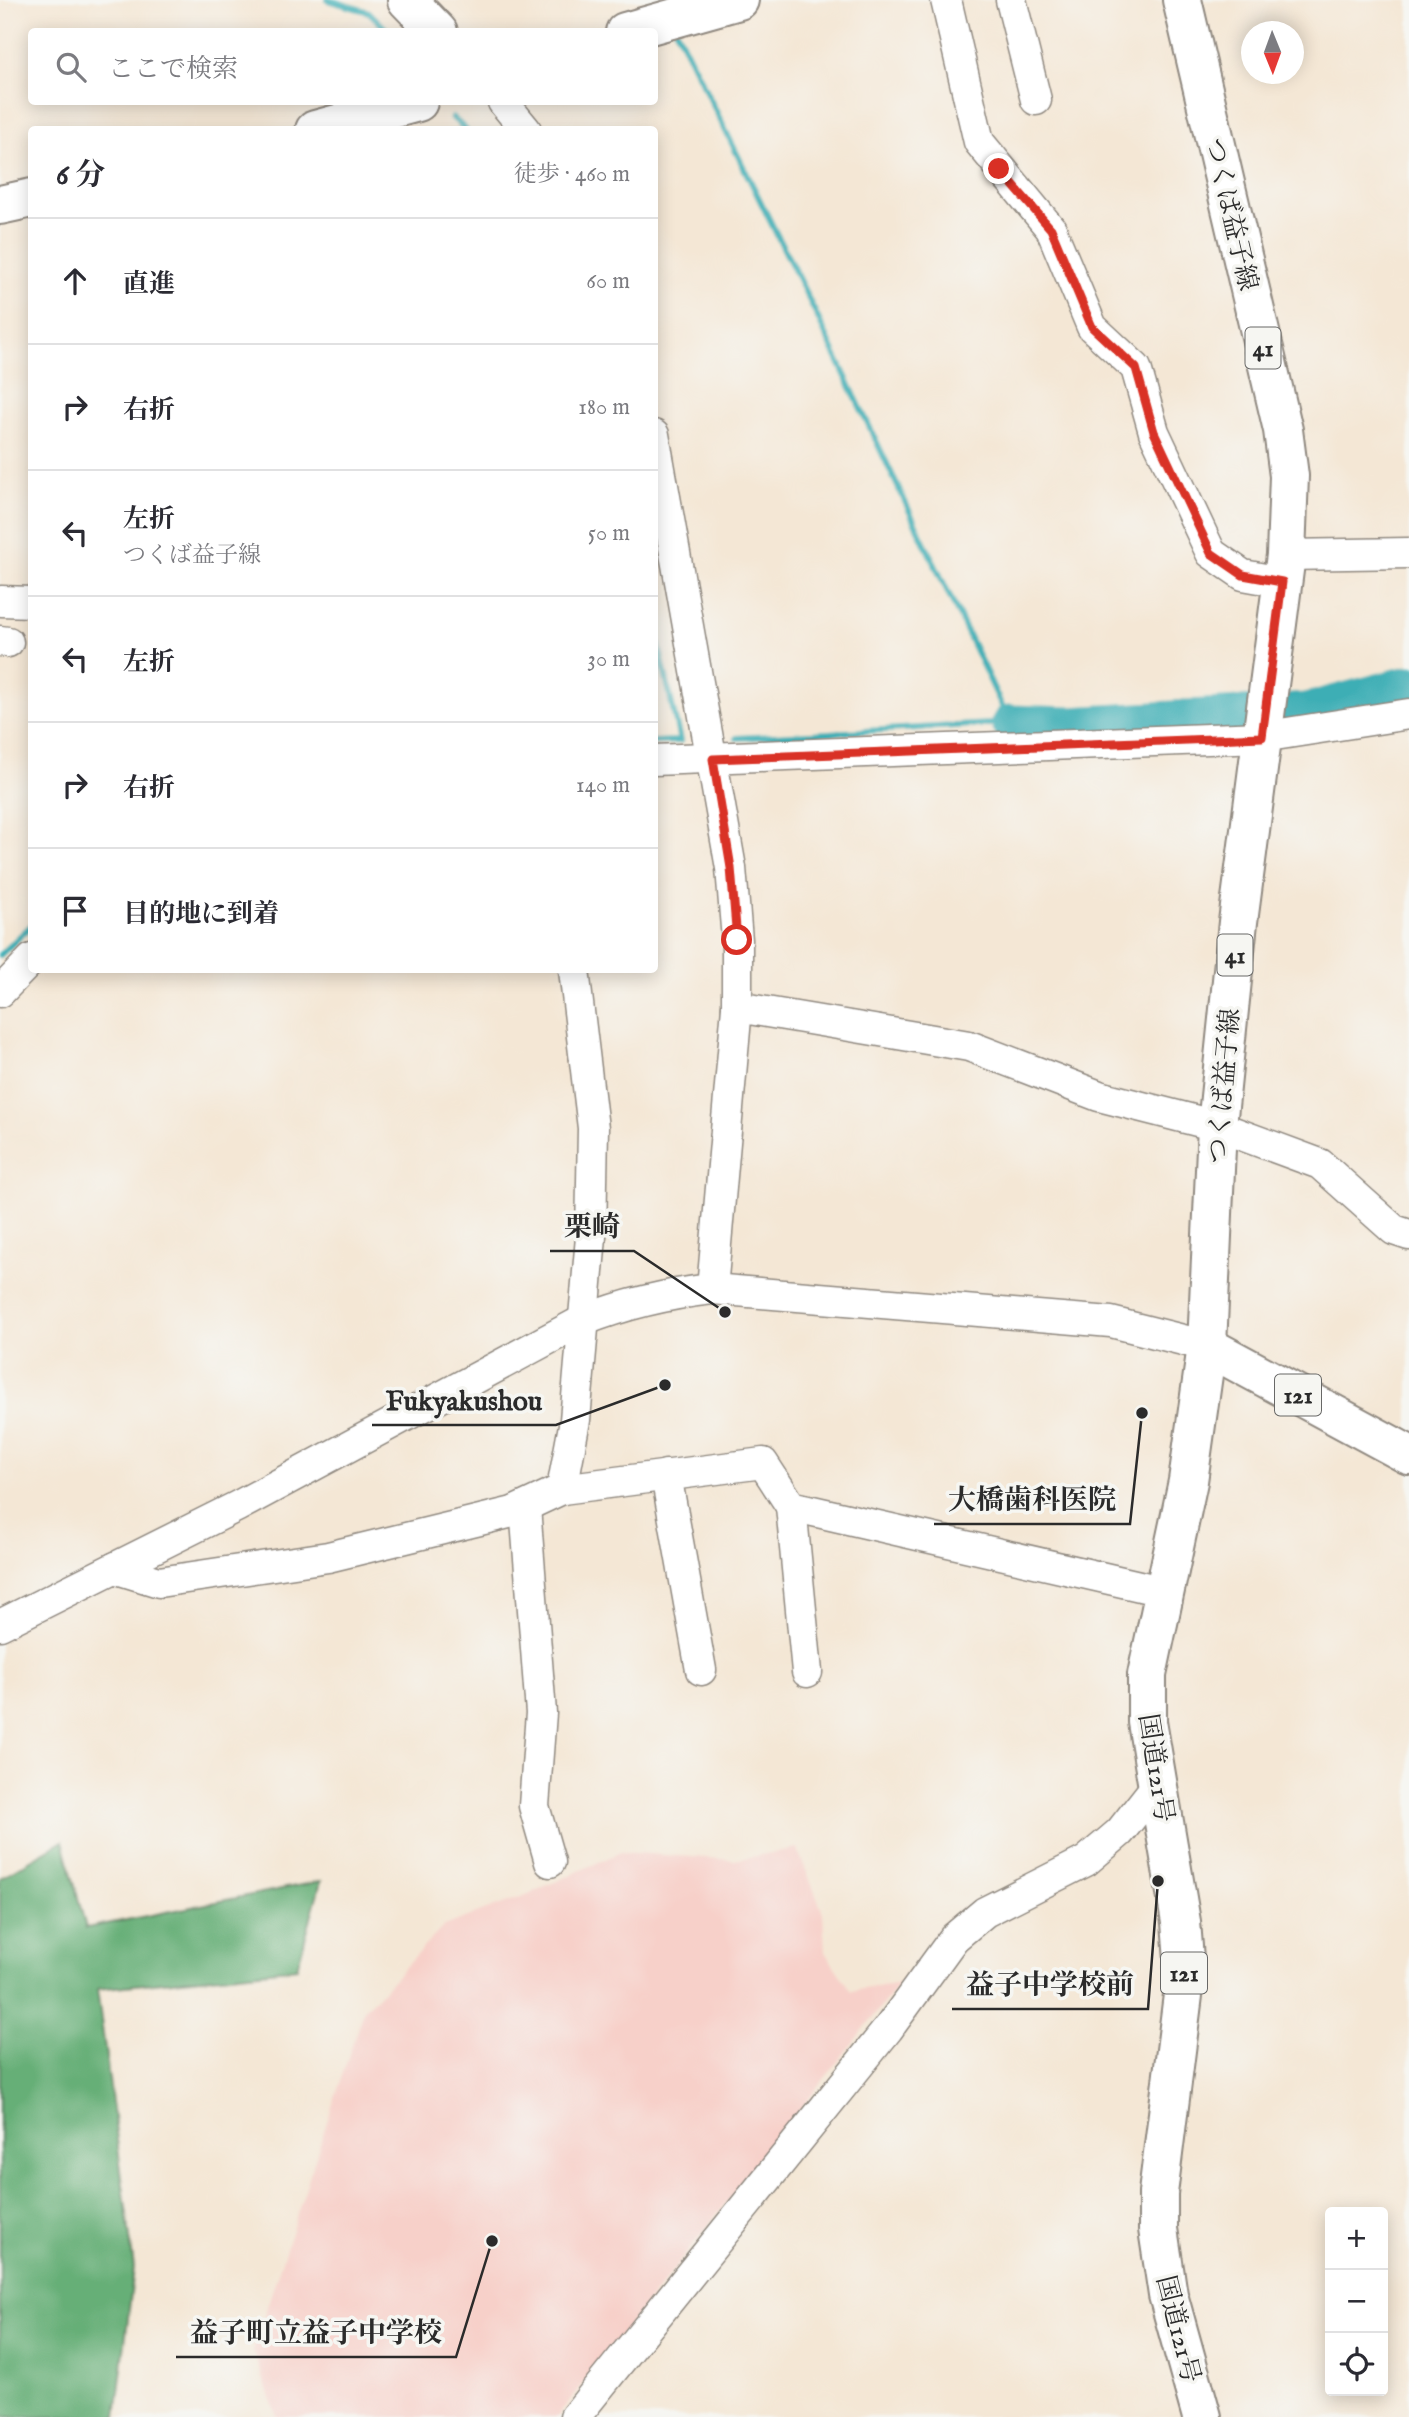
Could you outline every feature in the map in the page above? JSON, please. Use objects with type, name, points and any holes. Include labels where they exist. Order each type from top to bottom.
[{"type":"main road","points":[[407,0],[434,28]]},
{"type":"main road","points":[[639,28],[739,0]]},
{"type":"main road","name":"つくば益子線","points":[[1182,0],[1283,430],[1289,476],[1284,568],[1217,1126],[1207,1346]]},
{"type":"main road","points":[[331,126],[407,105]]},
{"type":"main road","points":[[0,205],[28,199]]},
{"type":"main road","name":"121","points":[[1207,1346],[1409,1455]]},
{"type":"main road","name":"国道121号","points":[[1202,2417],[1168,2295],[1158,2230],[1158,2193],[1184,1995],[1184,1959],[1181,1922],[1147,1722],[1147,1675],[1192,1458],[1207,1346]]},
{"type":"street","points":[[946,0],[979,142],[1051,229],[1092,327],[1136,368],[1154,432],[1211,553],[1243,575],[1409,553]]},
{"type":"street","points":[[1011,0],[1036,100]]},
{"type":"street","points":[[505,105],[523,126]]},
{"type":"street","points":[[658,457],[731,868],[737,940],[737,1007],[712,1289]]},
{"type":"street","points":[[1,601],[28,602]]},
{"type":"street","points":[[658,760],[713,759],[1264,721],[1409,714]]},
{"type":"street","points":[[0,992],[28,963]]},
{"type":"street","points":[[562,1489],[575,1420],[591,1237],[593,1128],[573,973]]},
{"type":"street","points":[[737,1007],[969,1045],[1099,1096],[1217,1126],[1320,1164],[1394,1230],[1409,1235]]},
{"type":"street","points":[[0,1625],[237,1506],[582,1321],[622,1306],[712,1289],[1111,1322],[1207,1346]]},
{"type":"street","points":[[114,1568],[159,1582],[328,1557],[513,1512],[562,1489],[763,1462],[791,1506],[807,1672]]},
{"type":"street","points":[[666,1475],[701,1671]]},
{"type":"street","points":[[791,1506],[1166,1592]]},
{"type":"street","points":[[525,1507],[541,1713],[534,1806],[550,1862]]},
{"type":"street","points":[[575,2417],[888,2029],[954,1938],[985,1912],[1086,1861],[1120,1832],[1157,1785]]},
{"type":"shaded area","points":[[797,1848],[823,1913],[825,1952],[851,1991],[900,1983],[557,2417],[277,2417],[253,2350],[363,2011],[444,1926],[524,1896],[621,1852],[735,1860]]},
{"type":"green space","points":[[63,1841],[86,1928],[321,1881],[297,1968],[97,1989],[134,2268],[116,2417],[0,2417],[0,1878]]},
{"type":"waterway","points":[[328,0],[369,12],[385,28]]},
{"type":"waterway","points":[[676,30],[816,314],[1010,723],[737,738]]},
{"type":"waterway","points":[[453,118],[462,126]]},
{"type":"waterway","points":[[658,642],[680,741],[658,742]]},
{"type":"waterway","points":[[1010,723],[1070,725],[1307,711],[1409,684]]},
{"type":"waterway","points":[[0,955],[28,929]]},
{"type":"place","name":"栗崎","points":[[725,1312]]},
{"type":"place","name":"Fukyakushou","points":[[665,1385]]},
{"type":"place","name":"大橋歯科医院","points":[[1142,1413]]},
{"type":"place","name":"益子中学校前","points":[[1158,1881]]},
{"type":"place","name":"益子町立益子中学校","points":[[492,2241]]},
{"type":"route","points":[[737,940],[731,868],[713,759],[1262,737],[1282,582],[1243,575],[1211,553],[1154,432],[1136,368],[1092,327],[1051,229],[999,169]]}]
